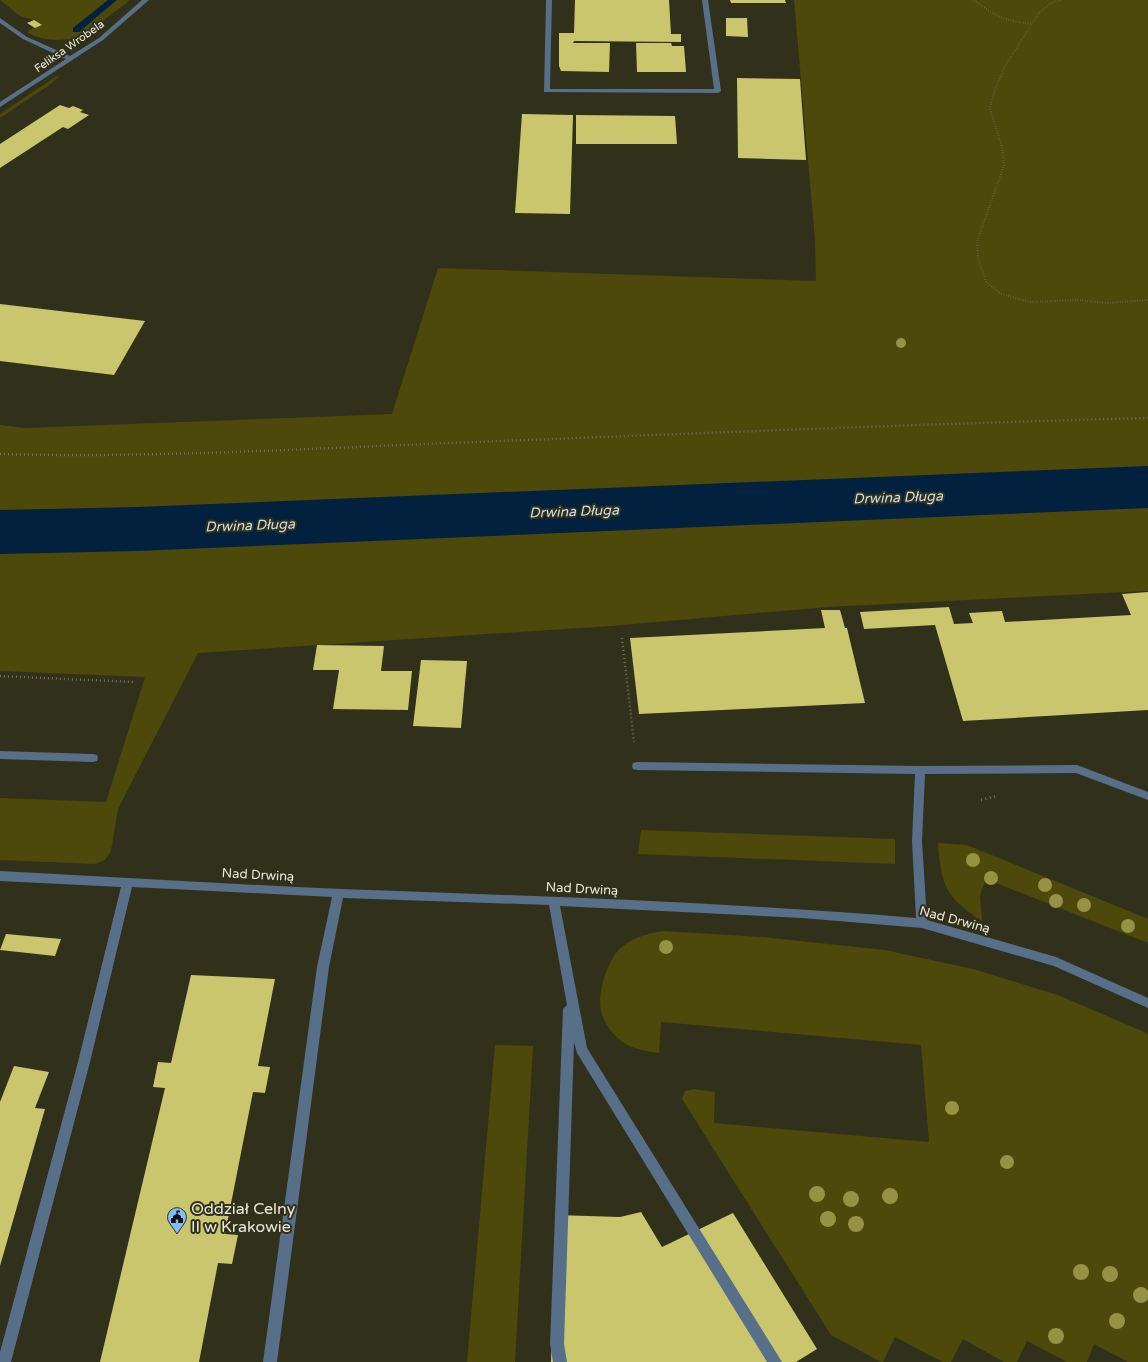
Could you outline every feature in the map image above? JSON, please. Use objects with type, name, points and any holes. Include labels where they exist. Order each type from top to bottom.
[{"type":"street","name":"Feliksa Wrobela","points":[[0,106],[101,39],[146,0]]},
{"type":"street","points":[[549,0],[546,91],[718,91],[705,0]]},
{"type":"street","points":[[0,20],[25,38],[71,59]]},
{"type":"street","points":[[0,755],[93,758]]},
{"type":"street","points":[[637,766],[920,770],[1076,769],[1148,796]]},
{"type":"street","points":[[920,770],[917,841],[922,923]]},
{"type":"street","name":"Nad Drwiną","points":[[0,876],[338,893],[554,901],[802,913],[922,923],[1056,962],[1148,1004]]},
{"type":"street","points":[[4,1362],[91,1039],[108,973],[128,882]]},
{"type":"street","points":[[270,1362],[323,967],[338,893]]},
{"type":"street","points":[[554,901],[581,1049],[775,1362]]},
{"type":"street","points":[[560,1362],[557,1344],[570,989]]},
{"type":"path","points":[[974,0],[992,14],[1014,22],[1033,24]]},
{"type":"path","points":[[1062,0],[1051,3],[1038,13],[1033,24],[1005,66],[994,92],[990,109],[1002,147],[1004,165],[978,242],[978,258],[986,282],[1001,294],[1030,302],[1077,300],[1108,303],[1148,300]]},
{"type":"path","points":[[0,454],[72,457],[190,455],[326,448],[803,429],[1148,418]]},
{"type":"path","points":[[0,676],[135,682]]},
{"type":"path","points":[[981,800],[1003,794]]},
{"type":"shaded area","points":[[0,0],[130,0],[86,34],[65,40],[57,40],[42,38],[28,33],[29,30],[42,25],[34,20],[20,16]]},
{"type":"shaded area","points":[[794,0],[1148,0],[1148,591],[828,607],[611,626],[198,653],[118,809],[111,851],[105,860],[95,864],[0,860],[0,798],[106,802],[145,677],[0,671],[0,425],[25,428],[392,414],[438,268],[816,281],[815,240]]},
{"type":"shaded area","points":[[60,76],[48,86],[0,118],[0,114],[55,77]]},
{"type":"shaded area","points":[[641,830],[895,839],[895,864],[638,854]]},
{"type":"shaded area","points":[[938,843],[967,845],[1148,919],[1148,943],[986,879],[980,895],[982,921],[960,905],[947,889],[941,870]]},
{"type":"shaded area","points":[[662,931],[762,937],[885,950],[973,969],[1058,995],[1142,1031],[1148,1035],[1148,1362],[1128,1362],[1094,1344],[1087,1362],[1067,1362],[1027,1341],[1017,1362],[1004,1362],[963,1339],[951,1362],[943,1362],[895,1337],[883,1362],[881,1362],[831,1335],[682,1099],[685,1091],[694,1089],[715,1092],[714,1123],[929,1142],[921,1045],[661,1022],[659,1053],[638,1049],[628,1045],[613,1033],[602,1015],[600,1003],[602,985],[608,967],[623,946],[641,936]]},
{"type":"shaded area","points":[[495,1045],[533,1046],[515,1362],[467,1362]]},
{"type":"building","points":[[575,0],[669,0],[671,34],[681,34],[681,42],[574,41],[573,43],[610,43],[609,72],[561,71],[559,66],[559,33],[574,33]]},
{"type":"building","points":[[730,0],[785,0],[786,3],[731,3]]},
{"type":"building","points":[[726,18],[747,18],[748,37],[726,36]]},
{"type":"building","points":[[34,20],[42,25],[35,28],[27,23]]},
{"type":"building","points":[[636,43],[671,43],[672,46],[684,46],[686,72],[637,72]]},
{"type":"building","points":[[737,78],[800,79],[806,160],[738,158]]},
{"type":"building","points":[[60,105],[69,108],[73,106],[83,110],[80,112],[89,115],[68,129],[63,127],[0,168],[0,144]]},
{"type":"building","points":[[522,114],[573,115],[570,214],[515,213]]},
{"type":"building","points":[[576,115],[675,116],[677,144],[576,144]]},
{"type":"building","points":[[0,304],[145,321],[114,375],[0,361]]},
{"type":"building","points":[[1148,592],[1148,710],[963,721],[935,625],[864,629],[860,612],[949,607],[954,624],[973,623],[969,613],[1002,611],[1005,622],[1131,615],[1122,594]]},
{"type":"building","points":[[821,610],[840,610],[845,628],[847,628],[865,703],[639,714],[630,638],[825,628]]},
{"type":"building","points":[[317,645],[384,646],[381,671],[412,671],[408,710],[333,709],[339,670],[313,670]]},
{"type":"building","points":[[421,660],[467,661],[461,728],[413,726]]},
{"type":"building","points":[[6,934],[61,939],[55,956],[0,950]]},
{"type":"building","points":[[191,975],[275,979],[258,1066],[270,1067],[265,1093],[253,1092],[225,1234],[238,1235],[232,1264],[218,1263],[199,1362],[100,1362],[165,1088],[153,1087],[158,1062],[171,1063]]},
{"type":"building","points":[[14,1066],[49,1072],[35,1108],[45,1109],[0,1266],[0,1102]]},
{"type":"building","points":[[641,1212],[662,1247],[733,1213],[817,1349],[796,1362],[551,1362],[556,1215],[620,1217]]},
{"type":"waterway","points":[[76,30],[113,0]]},
{"type":"waterway","name":"Drwina Długa","points":[[0,532],[137,529],[1148,487]]},
{"type":"place","name":"Oddział Celny II w Krakowie","points":[[177,1234]]}]
